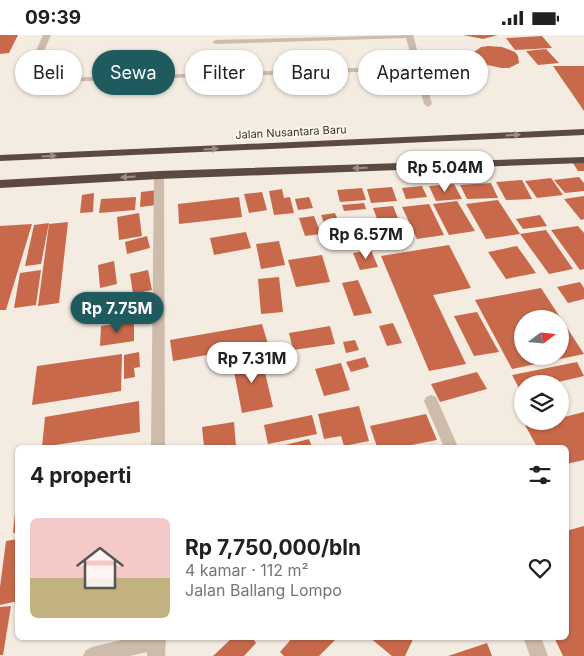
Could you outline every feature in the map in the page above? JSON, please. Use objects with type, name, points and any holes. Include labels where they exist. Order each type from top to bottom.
[{"type":"highway","name":"Jalan Nusantara Baru","points":[[0,158],[584,132]]},
{"type":"highway","points":[[0,184],[160,175],[584,161]]},
{"type":"street","points":[[47,35],[28,78],[31,82],[358,70]]},
{"type":"street","points":[[216,41],[409,35],[413,50]]},
{"type":"street","points":[[425,95],[428,104]]},
{"type":"street","points":[[158,445],[160,175]]},
{"type":"street","points":[[431,401],[451,445]]},
{"type":"street","points":[[533,640],[540,656]]},
{"type":"street","points":[[92,656],[157,645]]},
{"type":"building","points":[[0,35],[18,35],[9,53],[0,54]]},
{"type":"building","points":[[463,35],[498,35],[483,39]]},
{"type":"building","points":[[542,36],[552,48],[515,50],[506,38]]},
{"type":"building","points":[[481,47],[502,47],[515,52],[519,63],[509,68],[488,65],[488,50],[477,50]]},
{"type":"building","points":[[546,49],[559,63],[538,65],[526,51]]},
{"type":"building","points":[[553,66],[584,66],[584,111]]},
{"type":"building","points":[[573,163],[584,163],[584,171],[578,171]]},
{"type":"building","points":[[579,177],[584,183],[584,191],[565,193],[554,180]]},
{"type":"building","points":[[551,178],[563,195],[537,198],[525,181]]},
{"type":"building","points":[[522,180],[532,199],[506,200],[496,182]]},
{"type":"building","points":[[491,183],[498,198],[467,199],[460,185]]},
{"type":"building","points":[[454,184],[462,199],[436,201],[429,186]]},
{"type":"building","points":[[422,186],[427,197],[406,199],[402,188]]},
{"type":"building","points":[[392,187],[397,201],[371,203],[367,189]]},
{"type":"building","points":[[362,188],[366,200],[340,202],[337,190]]},
{"type":"building","points":[[282,189],[284,198],[290,197],[294,213],[274,215],[269,191]]},
{"type":"building","points":[[157,190],[157,205],[140,207],[141,192]]},
{"type":"building","points":[[262,192],[267,210],[249,213],[244,194]]},
{"type":"building","points":[[94,193],[93,212],[80,213],[82,195]]},
{"type":"building","points":[[584,196],[584,219],[581,220],[564,199]]},
{"type":"building","points":[[136,197],[135,210],[99,213],[101,199]]},
{"type":"building","points":[[239,197],[242,217],[179,224],[178,204]]},
{"type":"building","points":[[309,197],[313,208],[298,210],[295,199]]},
{"type":"building","points":[[498,200],[520,234],[486,239],[466,204]]},
{"type":"building","points":[[457,201],[475,231],[449,235],[433,204]]},
{"type":"building","points":[[364,203],[366,209],[344,211],[342,205]]},
{"type":"building","points":[[429,204],[444,235],[417,239],[402,207]]},
{"type":"building","points":[[393,206],[406,238],[385,240],[373,208]]},
{"type":"building","points":[[139,213],[142,236],[119,240],[117,217]]},
{"type":"building","points":[[335,213],[342,231],[328,233],[321,215]]},
{"type":"building","points":[[540,215],[547,226],[523,229],[516,219]]},
{"type":"building","points":[[314,216],[321,234],[305,236],[299,218]]},
{"type":"building","points":[[363,218],[373,241],[356,243],[348,220]]},
{"type":"building","points":[[68,222],[59,303],[38,306],[49,224]]},
{"type":"building","points":[[49,223],[41,264],[25,266],[34,225]]},
{"type":"building","points":[[32,224],[6,310],[0,310],[0,226]]},
{"type":"building","points":[[578,226],[584,233],[584,269],[580,270],[551,230]]},
{"type":"building","points":[[546,230],[573,269],[549,274],[520,234]]},
{"type":"building","points":[[246,232],[251,248],[214,255],[210,238]]},
{"type":"building","points":[[147,236],[150,248],[127,254],[125,242]]},
{"type":"building","points":[[279,241],[285,265],[261,269],[256,244]]},
{"type":"building","points":[[449,245],[471,288],[433,295],[466,364],[429,371],[381,256]]},
{"type":"building","points":[[517,246],[536,273],[506,279],[488,252]]},
{"type":"building","points":[[371,250],[378,267],[360,270],[353,253]]},
{"type":"building","points":[[322,255],[330,282],[296,287],[288,260]]},
{"type":"building","points":[[114,261],[117,284],[100,288],[98,265]]},
{"type":"building","points":[[41,270],[36,305],[14,308],[20,273]]},
{"type":"building","points":[[148,270],[152,290],[133,294],[130,274]]},
{"type":"building","points":[[279,277],[283,312],[261,314],[258,279]]},
{"type":"building","points":[[358,280],[372,313],[354,316],[342,283]]},
{"type":"building","points":[[580,282],[584,288],[584,299],[568,303],[557,287]]},
{"type":"building","points":[[541,288],[555,310],[514,310],[514,365],[531,365],[512,369],[475,300]]},
{"type":"building","points":[[110,296],[112,309],[107,310],[107,314],[101,316],[99,298]]},
{"type":"building","points":[[122,308],[123,314],[109,317],[108,312]]},
{"type":"building","points":[[477,312],[499,352],[474,356],[454,316]]},
{"type":"building","points":[[134,321],[134,341],[100,346],[101,326]]},
{"type":"building","points":[[393,323],[402,343],[387,346],[379,326]]},
{"type":"building","points":[[262,324],[268,344],[173,361],[170,340]]},
{"type":"building","points":[[330,326],[335,344],[293,350],[289,333]]},
{"type":"building","points":[[569,331],[584,354],[569,357]]},
{"type":"building","points":[[355,340],[359,350],[346,353],[343,342]]},
{"type":"building","points":[[139,352],[140,367],[134,368],[135,377],[124,379],[124,355]]},
{"type":"building","points":[[122,354],[121,391],[32,405],[37,366]]},
{"type":"building","points":[[261,355],[273,407],[242,413],[232,361]]},
{"type":"building","points":[[365,357],[369,367],[351,372],[346,362]]},
{"type":"building","points":[[577,362],[584,376],[569,380],[569,375],[514,375],[514,379],[512,375],[569,365]]},
{"type":"building","points":[[341,363],[350,390],[324,396],[315,369]]},
{"type":"building","points":[[477,372],[487,389],[440,402],[431,384]]},
{"type":"building","points":[[139,401],[140,432],[55,445],[42,445],[45,417]]},
{"type":"building","points":[[359,406],[369,441],[344,445],[341,436],[324,439],[318,414]]},
{"type":"building","points":[[584,412],[584,460],[569,463],[569,445],[536,445],[528,430],[569,430],[569,416]]},
{"type":"building","points":[[426,414],[437,440],[411,445],[376,445],[370,426]]},
{"type":"building","points":[[312,415],[317,434],[268,444],[264,425]]},
{"type":"building","points":[[234,422],[236,445],[204,445],[202,427]]},
{"type":"building","points":[[309,439],[311,445],[285,445]]},
{"type":"building","points":[[15,514],[15,533],[13,533]]},
{"type":"building","points":[[584,526],[584,656],[563,656],[555,640],[569,640],[569,530]]},
{"type":"building","points":[[15,540],[15,602],[0,605],[0,587],[6,541]]},
{"type":"building","points":[[11,606],[3,655],[0,655],[0,607]]},
{"type":"building","points":[[230,640],[254,640],[256,643],[244,656],[213,656]]},
{"type":"building","points":[[290,640],[335,640],[319,656],[284,656],[280,652]]},
{"type":"building","points":[[373,640],[413,640],[405,656],[392,656]]},
{"type":"building","points":[[487,643],[492,656],[448,656]]}]
